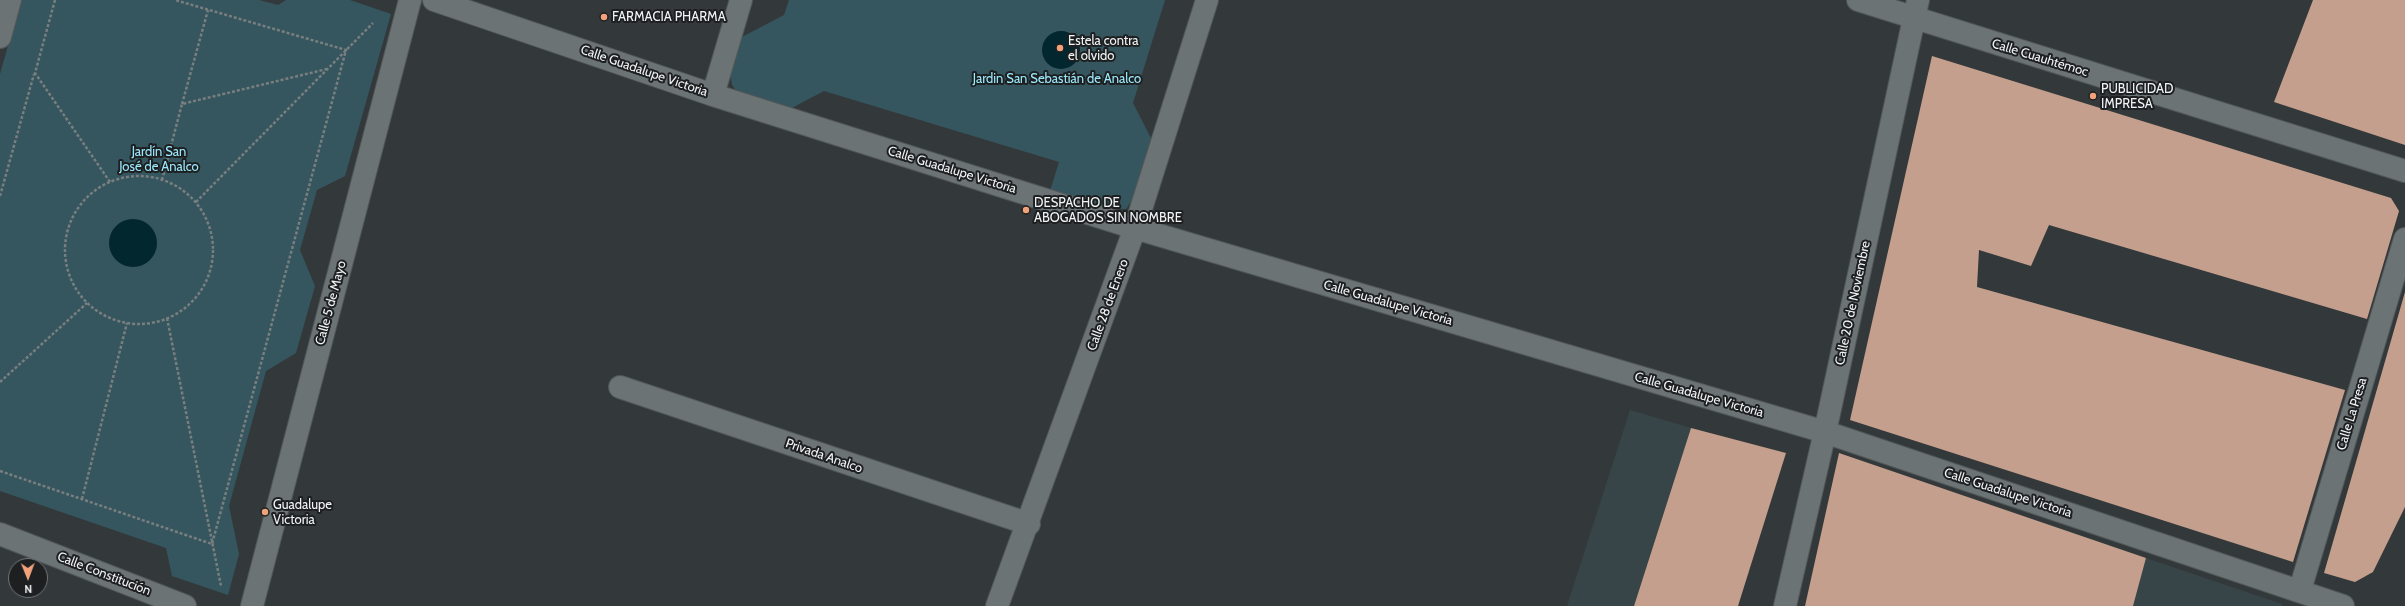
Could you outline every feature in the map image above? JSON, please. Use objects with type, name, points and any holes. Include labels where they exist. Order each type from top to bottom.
[{"type":"street","points":[[0,37],[10,0]]},
{"type":"street","name":"Calle 5 de Mayo","points":[[252,606],[410,0]]},
{"type":"street","name":"Calle Guadalupe Victoria","points":[[434,0],[713,95],[1135,228],[1825,432],[2300,590],[2343,606]]},
{"type":"street","points":[[713,95],[741,0]]},
{"type":"street","name":"Calle 28 de Enero","points":[[997,606],[1135,228],[1208,0]]},
{"type":"street","name":"Calle Cuauhtémoc","points":[[1858,0],[1916,9],[2405,171]]},
{"type":"street","name":"Calle 20 de Noviembre","points":[[1785,606],[1825,432],[1916,9]]},
{"type":"street","name":"Calle La Presa","points":[[2300,590],[2405,239]]},
{"type":"street","name":"Privada Analco","points":[[620,387],[1028,524]]},
{"type":"street","name":"Calle Constitución","points":[[0,534],[185,606]]},
{"type":"path","points":[[0,196],[55,0]]},
{"type":"path","points":[[175,0],[346,50]]},
{"type":"path","points":[[162,180],[208,10]]},
{"type":"path","points":[[196,202],[374,22]]},
{"type":"path","points":[[212,544],[346,50]]},
{"type":"path","points":[[182,104],[328,68]]},
{"type":"path","points":[[35,73],[110,182]]},
{"type":"path","points":[[140,176],[162,180],[180,189],[196,202],[207,222],[213,244],[211,267],[202,289],[187,306],[167,318],[147,323],[127,323],[106,316],[87,303],[74,286],[66,265],[65,243],[70,222],[81,203],[98,188],[110,182],[118,179],[140,176]]},
{"type":"path","points":[[0,382],[87,303]]},
{"type":"path","points":[[167,318],[221,586]]},
{"type":"path","points":[[82,499],[127,323]]},
{"type":"path","points":[[0,471],[212,544]]},
{"type":"shaded area","points":[[1061,31],[1071,34],[1077,40],[1080,50],[1077,60],[1071,66],[1061,69],[1051,66],[1045,60],[1042,50],[1045,40],[1051,34]]},
{"type":"shaded area","points":[[128,219],[138,219],[150,226],[157,238],[157,248],[150,260],[138,267],[128,267],[120,263],[113,256],[109,248],[109,238],[113,230],[120,223]]},
{"type":"shaded area","points":[[1630,410],[1691,428],[1634,606],[1567,606]]},
{"type":"shaded area","points":[[2146,558],[2282,604],[2282,606],[2133,606]]},
{"type":"green space","name":"Jardín San José de Analco","points":[[21,0],[259,0],[278,5],[286,0],[350,0],[391,14],[345,176],[317,190],[300,250],[315,286],[296,353],[266,371],[229,506],[239,554],[228,595],[172,576],[166,548],[0,491],[0,74]]},
{"type":"green space","name":"Jardin San Sebastián de Analco","points":[[789,0],[1165,0],[1133,103],[1152,140],[1135,196],[1126,209],[1108,209],[1050,191],[1059,162],[824,91],[788,110],[741,97],[732,85],[730,71],[742,37],[784,15]]},
{"type":"building","points":[[2313,0],[2405,0],[2405,145],[2274,102]]},
{"type":"building","points":[[1932,56],[2391,198],[2399,211],[2367,319],[2049,225],[2031,266],[1979,250],[1977,287],[2345,390],[2293,562],[1850,420]]},
{"type":"building","points":[[2405,292],[2405,507],[2373,572],[2355,582],[2324,573]]},
{"type":"building","points":[[1691,428],[1786,453],[1738,606],[1634,606]]},
{"type":"building","points":[[1839,453],[2146,558],[2133,606],[1805,606]]},
{"type":"place","name":"FARMACIA PHARMA","points":[[604,17]]},
{"type":"place","name":"Estela contra el olvido","points":[[1060,48]]},
{"type":"place","name":"PUBLICIDAD IMPRESA","points":[[2093,96]]},
{"type":"place","name":"DESPACHO DE ABOGADOS SIN NOMBRE","points":[[1026,210]]},
{"type":"place","name":"Guadalupe Victoria","points":[[265,512]]}]
